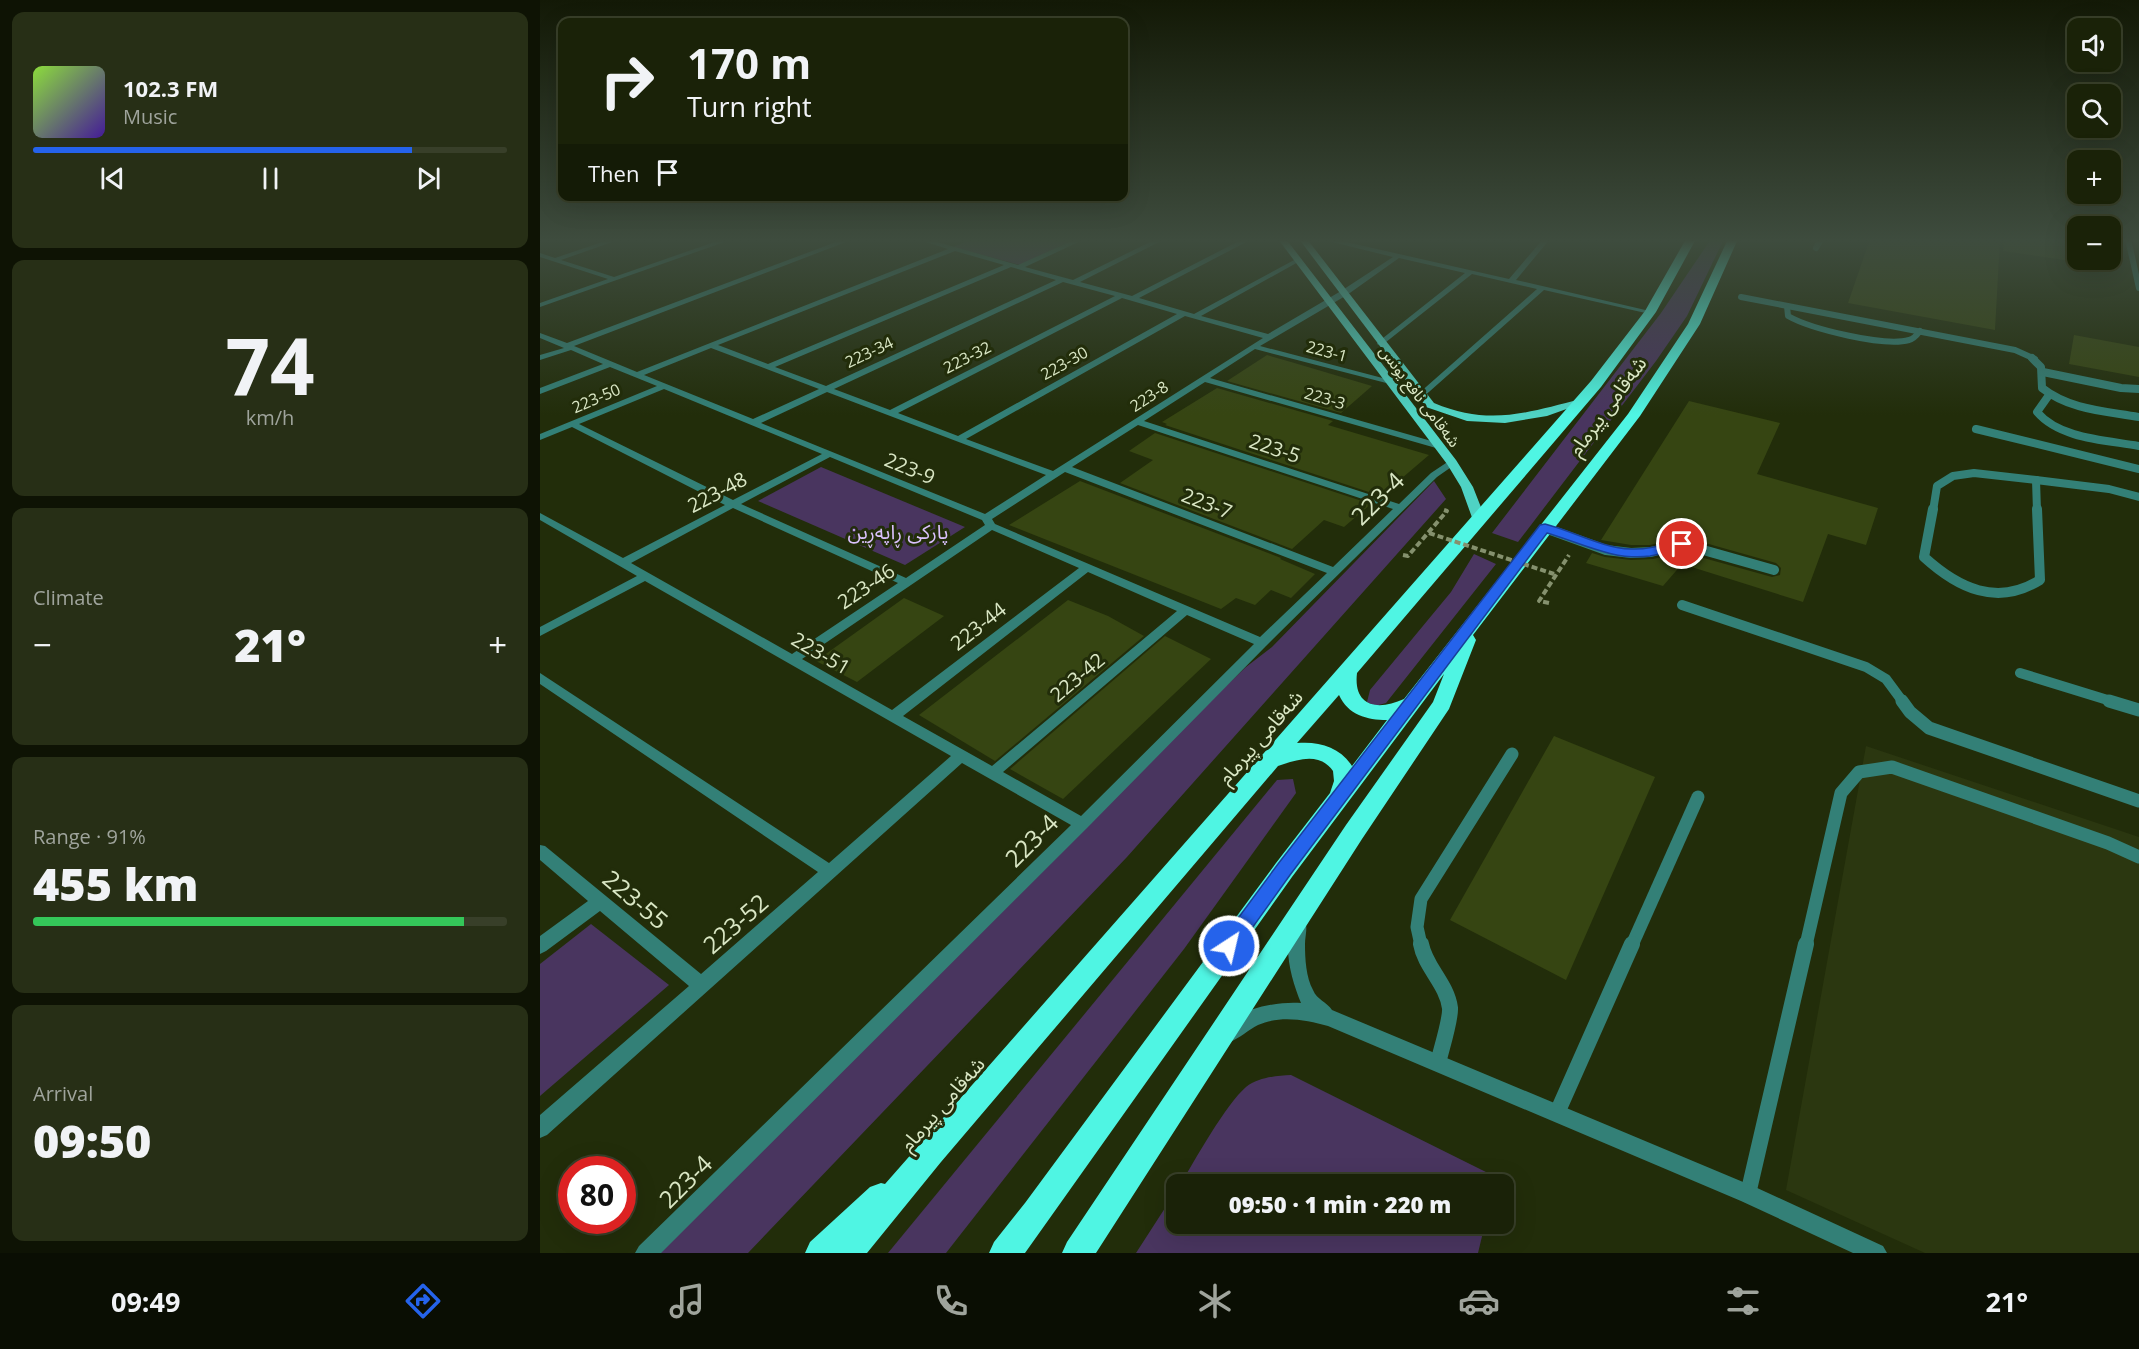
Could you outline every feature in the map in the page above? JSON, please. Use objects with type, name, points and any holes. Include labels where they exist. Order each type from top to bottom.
[{"type":"highway","name":"شەقامی پیرمام","points":[[847,1253],[931,1152],[1581,402],[1650,312],[1658,297]]},
{"type":"highway","name":"شەقامی پیرمام","points":[[1005,1253],[1043,1204],[1284,870],[1633,416],[1694,324],[1706,297]]},
{"type":"highway","points":[[1078,1253],[1442,704],[1474,620]]},
{"type":"highway","points":[[1348,672],[1344,685],[1346,693],[1355,705],[1365,710],[1389,712],[1412,703]]},
{"type":"highway","points":[[1268,765],[1286,753],[1299,750],[1311,750],[1329,755],[1338,763],[1344,777],[1344,788],[1338,801]]},
{"type":"highway","points":[[821,1253],[931,1152]]},
{"type":"main road","name":"شەقامی نافع یونس","points":[[1327,297],[1452,463],[1467,487],[1479,520]]},
{"type":"main road","name":"شەقامی نافع یونس","points":[[1347,297],[1421,396],[1430,405],[1447,414],[1471,420],[1494,421],[1537,415],[1581,402]]},
{"type":"street","points":[[540,304],[559,297]]},
{"type":"street","points":[[540,358],[698,297]]},
{"type":"street","points":[[636,375],[831,297]]},
{"type":"street","points":[[768,367],[932,297]]},
{"type":"street","name":"223-34","points":[[753,423],[1023,297]]},
{"type":"street","name":"223-32","points":[[891,413],[1118,297]]},
{"type":"street","points":[[1126,297],[1269,337]]},
{"type":"street","points":[[1195,316],[1229,297]]},
{"type":"street","name":"223-8","points":[[989,522],[1054,475],[1269,337],[1337,297]]},
{"type":"street","points":[[1382,344],[1439,297]]},
{"type":"street","points":[[1421,396],[1531,297]]},
{"type":"street","points":[[1585,297],[1650,312]]},
{"type":"street","name":"223-30","points":[[959,439],[1184,313]]},
{"type":"street","name":"223-9","points":[[540,335],[989,522],[1262,643]]},
{"type":"street","points":[[710,345],[1054,475]]},
{"type":"street","name":"223-1","points":[[1255,347],[1391,383]]},
{"type":"street","points":[[540,391],[610,364]]},
{"type":"street","name":"223-3","points":[[1204,379],[1438,446]]},
{"type":"street","name":"223-50","points":[[540,437],[664,386]]},
{"type":"street","name":"223-5","points":[[1138,422],[1401,508]]},
{"type":"street","points":[[572,424],[732,504],[906,582]]},
{"type":"street","name":"223-48","points":[[622,563],[829,454]]},
{"type":"street","name":"223-4","points":[[646,1253],[1082,824],[1262,643],[1434,475],[1452,463]]},
{"type":"street","name":"223-7","points":[[1065,468],[1336,572]]},
{"type":"street","name":"223-51","points":[[540,516],[1082,824]]},
{"type":"street","name":"223-46","points":[[793,659],[989,522]]},
{"type":"street","name":"223-44","points":[[893,716],[1087,567]]},
{"type":"street","points":[[540,632],[645,576]]},
{"type":"street","name":"223-42","points":[[993,773],[1186,610]]},
{"type":"street","points":[[540,678],[830,872]]},
{"type":"street","name":"223-52","points":[[540,1128],[962,755]]},
{"type":"street","name":"223-55","points":[[540,851],[701,985]]},
{"type":"street","points":[[540,946],[600,901]]},
{"type":"street","points":[[1303,911],[1296,937],[1304,988],[1311,1004],[1329,1018]]},
{"type":"street","points":[[1213,1049],[1233,1030],[1258,1016],[1289,1009],[1305,1010],[1438,1063],[1748,1194],[1876,1253]]},
{"type":"lane","points":[[1743,297],[2015,350],[2037,360],[2043,372],[2042,388],[2049,395],[2082,407],[2139,417]]},
{"type":"lane","points":[[1787,306],[1788,316],[1800,324],[1884,342],[1914,338],[1920,331]]},
{"type":"lane","points":[[2043,372],[2121,388],[2139,389]]},
{"type":"lane","points":[[2049,395],[2037,412],[2040,418],[2047,423],[2069,431],[2139,446]]},
{"type":"lane","points":[[1976,429],[2139,469]]},
{"type":"lane","points":[[2036,480],[2040,580],[2031,587],[2019,593],[2000,594],[1961,585],[1937,570],[1924,557],[1937,486],[1953,476],[1974,472],[2109,489],[2139,496]]},
{"type":"lane","points":[[1545,528],[1588,541],[1606,550],[1631,553],[1651,552],[1682,544],[1774,570]]},
{"type":"lane","points":[[1682,605],[1866,667],[1886,679],[1911,712],[1929,728],[2139,801]]},
{"type":"lane","points":[[2020,673],[2139,710]]},
{"type":"lane","points":[[1438,1063],[1450,1008],[1440,982],[1423,956],[1417,927],[1421,899],[1512,754]]},
{"type":"lane","points":[[1748,1194],[1841,793],[1859,772],[1892,767],[2108,843],[2139,857]]},
{"type":"lane","points":[[1557,1113],[1698,797]]},
{"type":"path","points":[[1403,555],[1408,556],[1447,511],[1444,510]]},
{"type":"path","points":[[1428,533],[1556,575]]},
{"type":"path","points":[[1549,603],[1539,601],[1575,546]]},
{"type":"shaded area","points":[[1866,746],[2139,837],[2139,1253],[1925,1253],[1786,1190]]},
{"type":"green space","points":[[1671,297],[1696,297],[1687,316],[1656,361],[1518,542],[1492,533]]},
{"type":"green space","name":"پارکی ڕاپەڕین","points":[[821,467],[965,527],[905,565],[758,501]]},
{"type":"green space","points":[[1434,481],[1446,499],[1127,857],[748,1253],[657,1253],[1093,813],[1246,667],[1272,647]]},
{"type":"green space","points":[[1474,554],[1496,564],[1386,703],[1375,706],[1367,702],[1370,690],[1451,592]]},
{"type":"green space","points":[[1293,779],[1296,793],[1184,949],[946,1253],[888,1253],[1277,780]]},
{"type":"green space","points":[[591,924],[669,985],[540,1096],[540,964]]},
{"type":"green space","points":[[1291,1075],[1490,1174],[1186,1174],[1220,1119],[1238,1095],[1251,1084]]},
{"type":"green space","points":[[1166,1206],[1166,1234],[1483,1234],[1478,1253],[1136,1253]]},
{"type":"building","points":[[1850,297],[1997,297],[1995,330],[1848,303]]},
{"type":"building","points":[[2074,335],[2139,347],[2139,377],[2069,364]]},
{"type":"building","points":[[1267,355],[1372,386],[1341,413],[1227,381]]},
{"type":"building","points":[[1217,388],[1333,421],[1328,425],[1429,455],[1381,496],[1165,425],[1167,424],[1162,422]]},
{"type":"building","points":[[1689,401],[1780,423],[1757,474],[1878,508],[1866,545],[1828,534],[1803,602],[1682,564],[1663,586],[1586,563],[1592,553],[1631,560],[1653,559],[1682,552],[1772,577],[1780,575],[1781,568],[1776,563],[1684,537],[1650,545],[1631,545],[1601,540]]},
{"type":"building","points":[[1155,433],[1371,504],[1344,527],[1324,520],[1292,549],[1120,483],[1153,460],[1129,451]]},
{"type":"building","points":[[1080,481],[1281,558],[1315,574],[1291,598],[1271,590],[1255,605],[1236,598],[1221,609],[1009,525]]},
{"type":"building","points":[[904,598],[944,616],[857,682],[816,661]]},
{"type":"building","points":[[1068,600],[1108,616],[1144,636],[995,761],[919,715]]},
{"type":"building","points":[[1165,636],[1211,659],[1063,799],[1010,769]]},
{"type":"building","points":[[1554,736],[1655,777],[1566,980],[1450,920]]},
{"type":"route","points":[[1229,946],[1284,870],[1545,528],[1588,541],[1606,550],[1631,553],[1651,552],[1682,544]]}]
